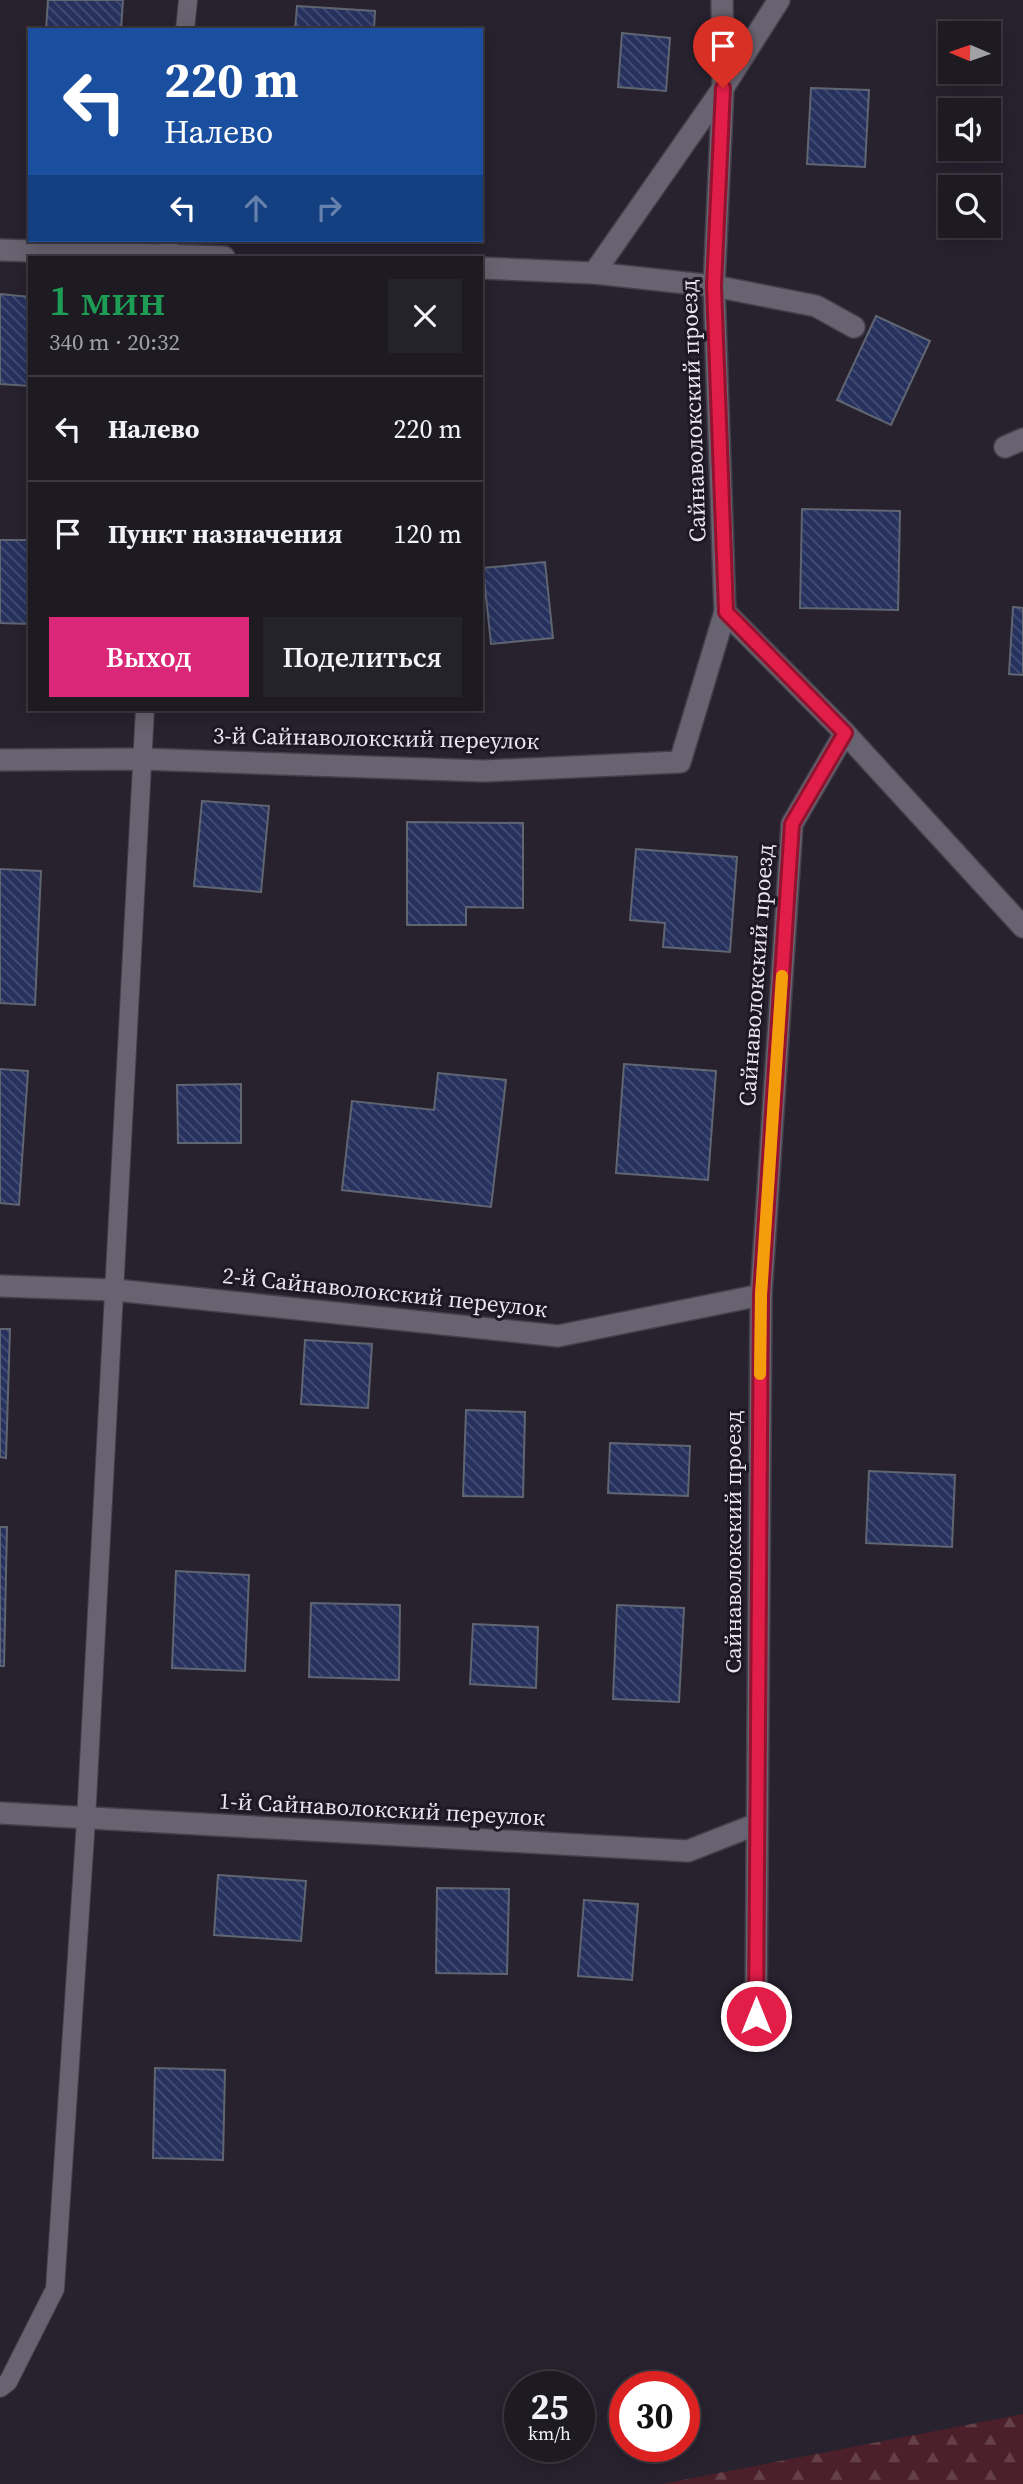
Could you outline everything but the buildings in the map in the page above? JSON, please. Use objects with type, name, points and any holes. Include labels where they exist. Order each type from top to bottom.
[{"type":"street","name":"Сайнаволокский проезд","points":[[722,0],[723,88],[714,286],[726,612]]},
{"type":"street","points":[[593,273],[723,88],[779,0]]},
{"type":"street","points":[[0,250],[168,251],[215,256]]},
{"type":"street","points":[[483,268],[593,273],[714,286],[816,306],[854,327]]},
{"type":"street","points":[[726,612],[845,733],[1023,926]]},
{"type":"street","name":"3-й Сайнаволокский переулок","points":[[0,760],[142,759],[484,771],[680,762],[726,612]]},
{"type":"street","name":"Сайнаволокский проезд","points":[[756,2016],[761,1295],[792,824],[845,733]]},
{"type":"street","name":"2-й Сайнаволокский переулок","points":[[0,1286],[115,1290],[558,1336],[761,1295]]},
{"type":"street","name":"1-й Сайнаволокский переулок","points":[[0,1813],[86,1820],[688,1851],[757,1824]]},
{"type":"lane","points":[[185,28],[188,0]]},
{"type":"lane","points":[[0,2388],[8,2382],[55,2289],[86,1820],[145,711]]},
{"type":"green space","points":[[1023,2414],[1023,2484],[662,2484]]},
{"type":"slow traffic","points":[[760,1374],[761,1295],[782,976]]},
{"type":"route","points":[[723,88],[714,286],[726,612],[845,733],[792,824],[761,1295],[756,2016]]}]
